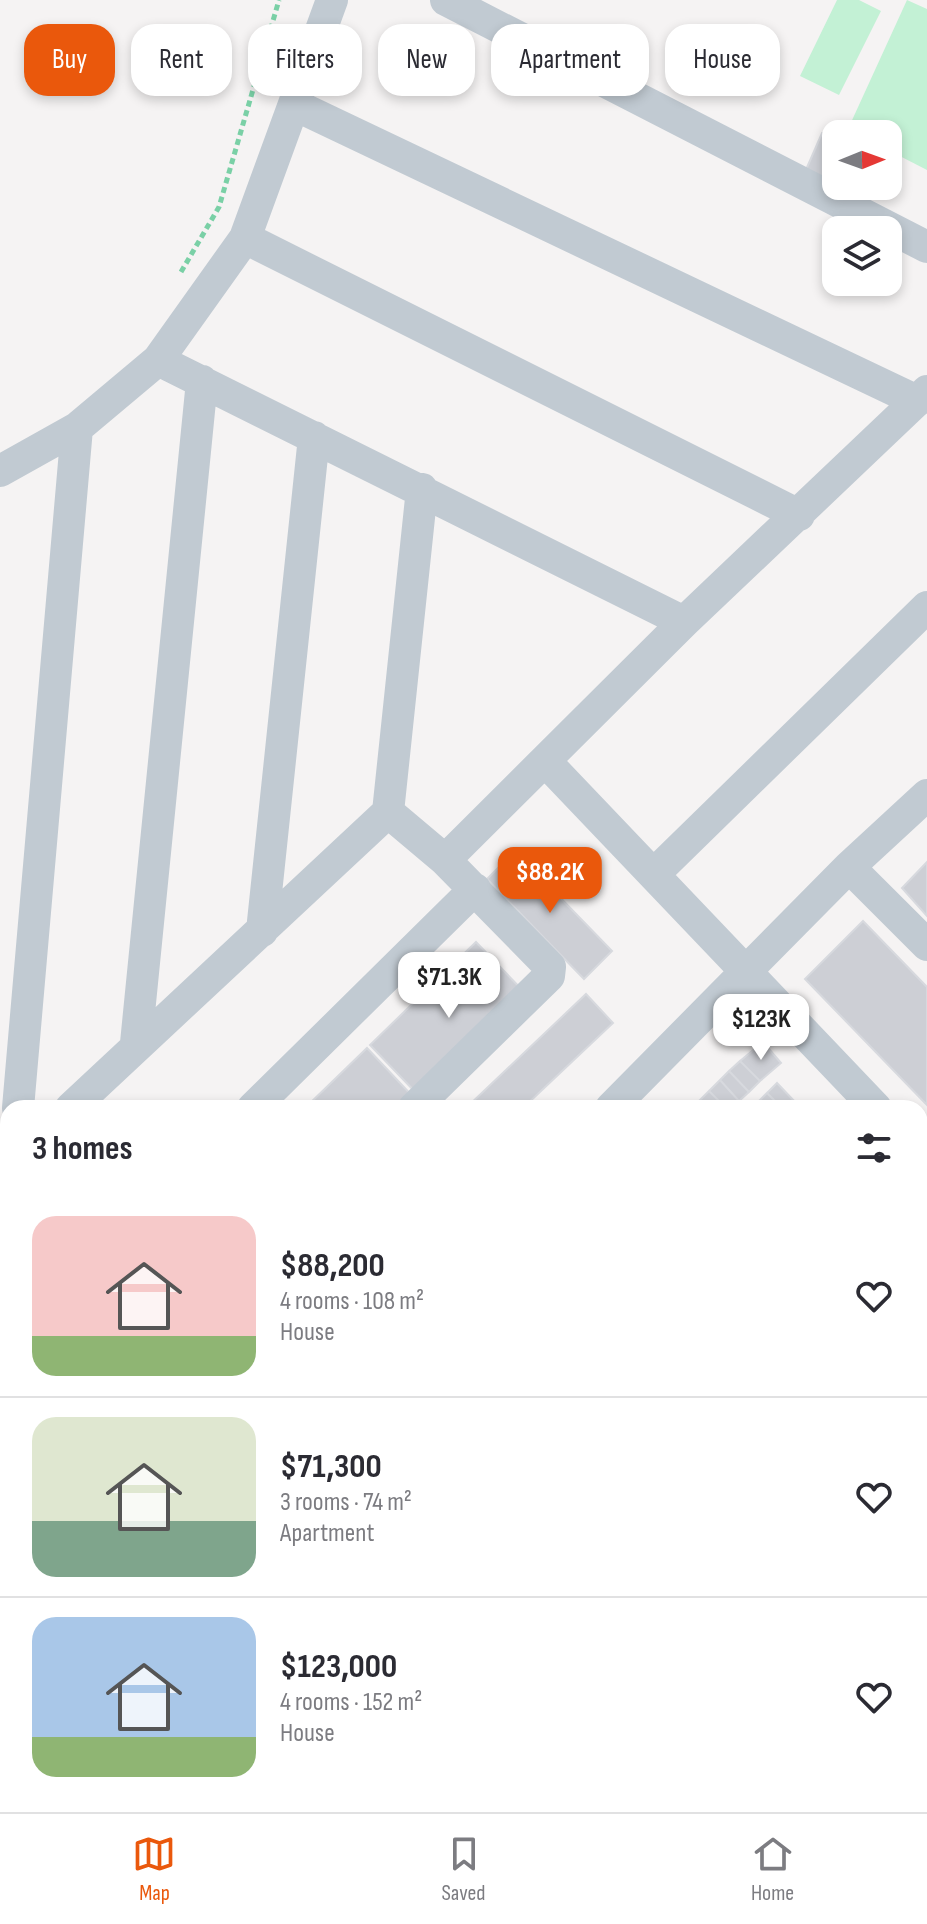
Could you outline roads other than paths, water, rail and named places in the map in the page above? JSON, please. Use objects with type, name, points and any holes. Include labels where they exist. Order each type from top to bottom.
[{"type":"street","points":[[0,471],[77,428],[158,360],[245,238],[332,0]]},
{"type":"street","points":[[446,0],[927,247]]},
{"type":"street","points":[[295,105],[922,396],[684,622],[445,860]]},
{"type":"street","points":[[245,238],[799,515]]},
{"type":"street","points":[[158,360],[684,622]]},
{"type":"street","points":[[136,1043],[202,381]]},
{"type":"street","points":[[19,1100],[77,428]]},
{"type":"street","points":[[262,931],[314,437]]},
{"type":"street","points":[[79,1100],[136,1043],[262,931],[388,812],[422,489]]},
{"type":"street","points":[[655,873],[927,607]]},
{"type":"street","points":[[546,762],[655,873],[866,1100]]},
{"type":"street","points":[[619,1100],[849,867],[927,795]]},
{"type":"street","points":[[388,812],[445,860],[550,967],[549,976],[422,1100]]},
{"type":"street","points":[[849,867],[927,945]]},
{"type":"street","points":[[261,1100],[475,889]]}]
